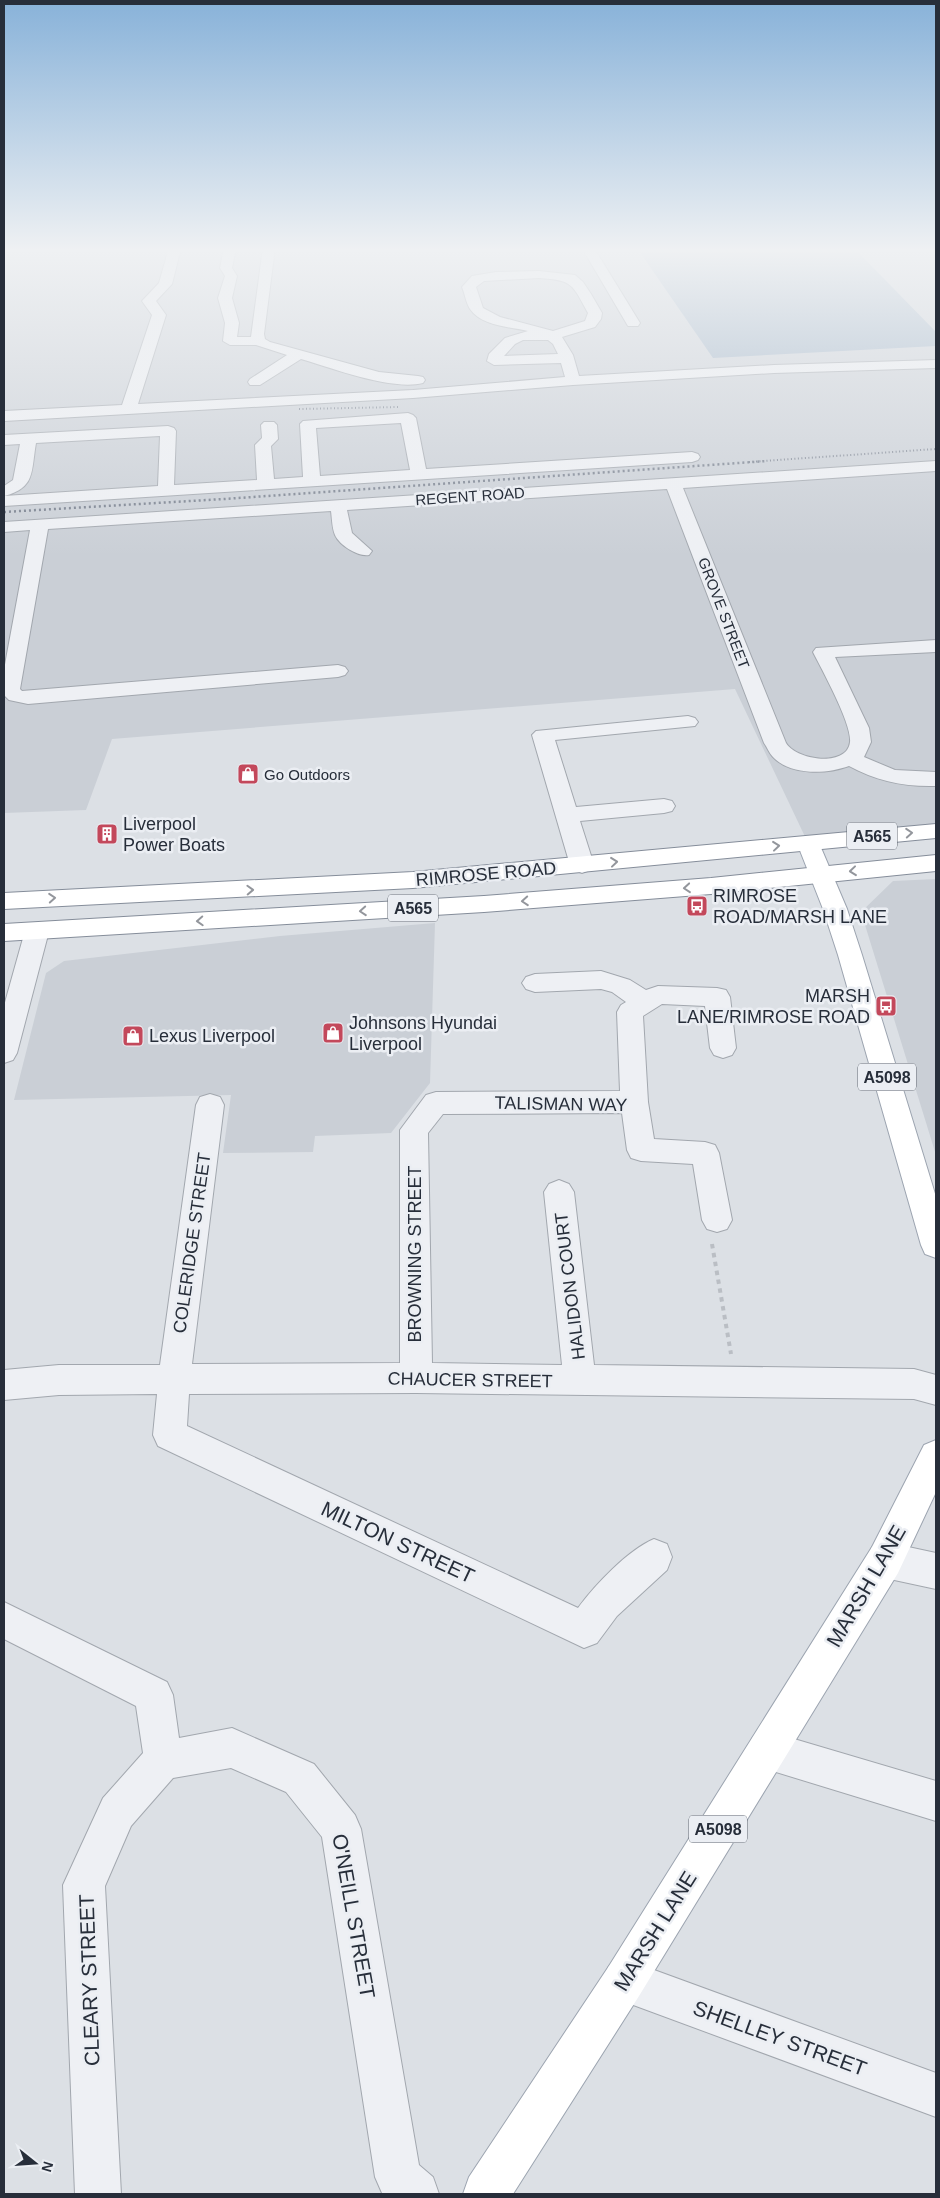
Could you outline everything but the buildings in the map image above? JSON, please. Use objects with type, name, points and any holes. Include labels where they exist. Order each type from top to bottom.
[{"type":"main road","name":"RIMROSE ROAD","points":[[4,901],[316,887],[582,866],[936,831]]},
{"type":"main road","name":"A5098","points":[[808,843],[822,874],[850,955],[936,1245]]},
{"type":"main road","name":"RIMROSE ROAD","points":[[4,933],[494,903],[711,886],[936,863]]},
{"type":"main road","name":"MARSH LANE","points":[[486,2194],[624,1981],[886,1560],[936,1456]]},
{"type":"street","points":[[129,408],[147,351]]},
{"type":"street","points":[[287,351],[393,380],[468,377],[487,366],[502,351]]},
{"type":"street","points":[[487,366],[489,351]]},
{"type":"street","points":[[563,351],[573,381]]},
{"type":"street","points":[[255,382],[299,354]]},
{"type":"street","points":[[487,366],[565,355]]},
{"type":"street","points":[[4,416],[413,394],[573,381],[774,369],[936,364]]},
{"type":"street","points":[[274,370],[274,402]]},
{"type":"street","points":[[312,482],[308,424],[408,418],[419,475]]},
{"type":"street","points":[[266,485],[263,445],[270,439],[269,425]]},
{"type":"street","points":[[4,440],[168,431],[166,491]]},
{"type":"street","points":[[4,492],[14,488],[21,482],[29,439]]},
{"type":"street","points":[[4,501],[692,457]]},
{"type":"street","name":"REGENT ROAD","points":[[4,527],[936,466]]},
{"type":"street","name":"GROVE STREET","points":[[672,483],[775,743],[781,753],[792,760],[811,765],[833,765],[850,758]]},
{"type":"street","points":[[338,505],[344,535],[363,551]]},
{"type":"street","points":[[40,524],[10,690],[16,696],[28,698],[338,671]]},
{"type":"street","points":[[936,646],[823,652],[862,738],[860,749],[850,758],[875,772],[896,778],[936,779]]},
{"type":"street","points":[[582,866],[543,735],[688,722]]},
{"type":"street","points":[[567,815],[664,806]]},
{"type":"street","points":[[4,1053],[37,931]]},
{"type":"street","points":[[534,982],[601,980],[621,986],[645,1003]]},
{"type":"street","points":[[634,1102],[630,1012],[658,995],[717,997],[723,1048]]},
{"type":"street","name":"TALISMAN WAY","points":[[414,1130],[436,1103],[634,1102],[642,1150],[704,1153],[717,1220]]},
{"type":"street","name":"COLERIDGE STREET","points":[[174,1381],[210,1105]]},
{"type":"street","name":"BROWNING STREET","points":[[414,1130],[416,1378]]},
{"type":"street","name":"HALIDON COURT","points":[[559,1192],[580,1381]]},
{"type":"street","name":"CHAUCER STREET","points":[[4,1385],[59,1380],[174,1381],[416,1378],[914,1384],[936,1390]]},
{"type":"street","name":"MILTON STREET","points":[[174,1381],[170,1436],[584,1630],[604,1603],[654,1557]]},
{"type":"street","points":[[886,1560],[936,1572]]},
{"type":"street","points":[[4,1620],[154,1695],[163,1760]]},
{"type":"street","name":"O'NEILL STREET","points":[[163,1760],[232,1748],[300,1778],[341,1828],[398,2177],[416,2194]]},
{"type":"street","points":[[767,1751],[924,1798]]},
{"type":"street","name":"CLEARY STREET","points":[[98,2194],[84,1885],[117,1812],[163,1760]]},
{"type":"street","name":"SHELLEY STREET","points":[[624,1981],[936,2095]]},
{"type":"path","points":[[717,1220],[711,1241],[736,1382]]},
{"type":"shaded area","points":[[4,351],[936,351],[936,831],[808,843],[735,689],[112,739],[86,810],[4,813]]},
{"type":"shaded area","points":[[936,879],[936,1155],[861,912],[893,881]]},
{"type":"shaded area","points":[[435,923],[430,1083],[391,1133],[315,1136],[313,1152],[223,1153],[231,1095],[14,1100],[46,973],[64,961],[280,936]]},
{"type":"water","points":[[708,351],[851,351],[713,358]]},
{"type":"railway","points":[[299,409],[399,407]]},
{"type":"railway","points":[[749,462],[936,449]]},
{"type":"railway","points":[[4,512],[224,499],[767,461]]},
{"type":"place","name":"Go Outdoors","points":[[248,774]]},
{"type":"place","name":"Liverpool Power Boats","points":[[107,834]]},
{"type":"place","name":"RIMROSE ROAD/MARSH LANE","points":[[697,906]]},
{"type":"place","name":"MARSH LANE/RIMROSE ROAD","points":[[886,1006]]},
{"type":"place","name":"Johnsons Hyundai Liverpool","points":[[333,1033]]},
{"type":"place","name":"Lexus Liverpool","points":[[133,1036]]}]
